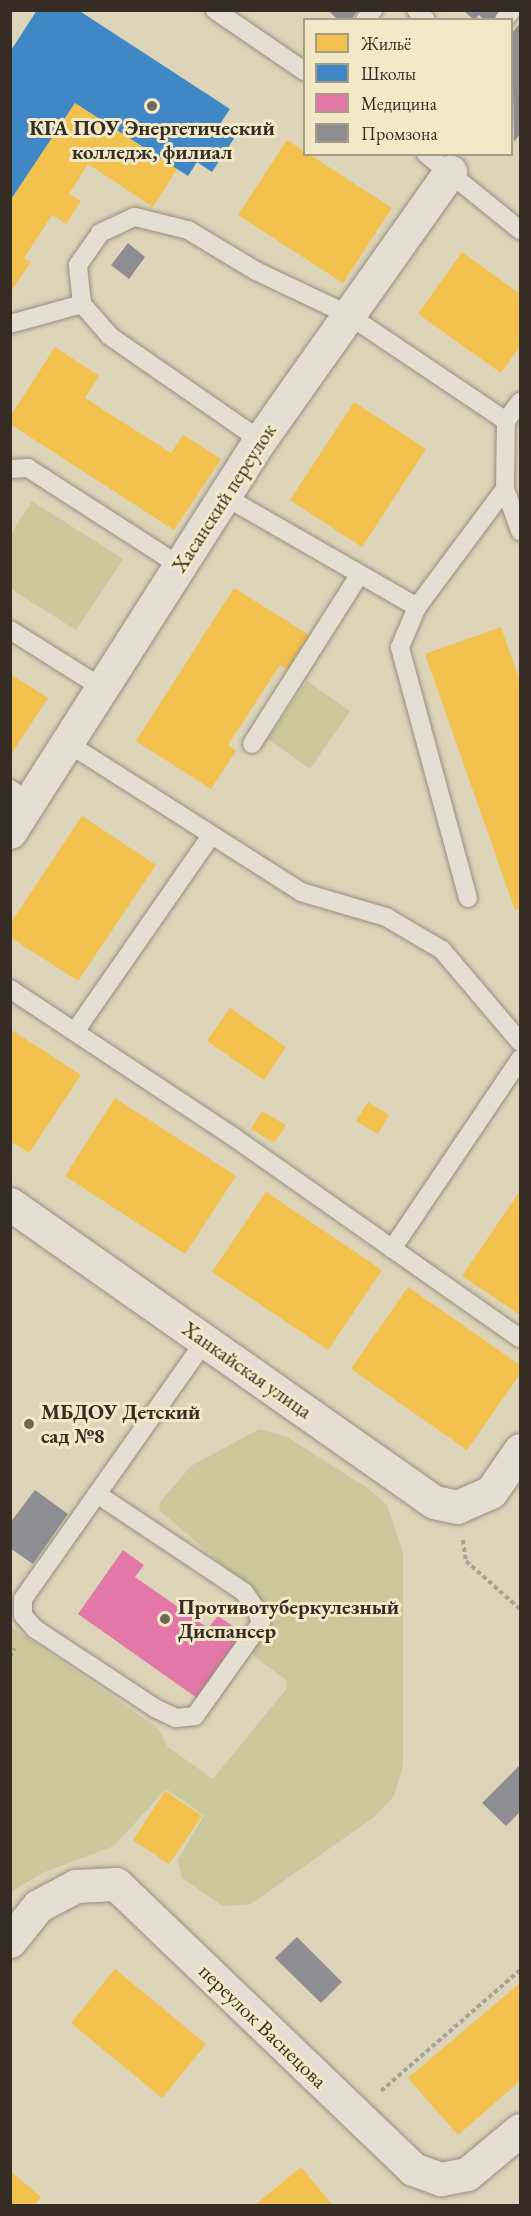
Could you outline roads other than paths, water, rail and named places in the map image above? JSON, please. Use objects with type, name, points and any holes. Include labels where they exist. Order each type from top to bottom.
[{"type":"street","name":"Хасанский переулок","points":[[10,832],[21,795],[69,744],[260,440],[347,314],[438,163]]},
{"type":"street","name":"Ханкайская улица","points":[[10,1204],[434,1502],[457,1507],[491,1492],[520,1450]]},
{"type":"street","name":"переулок Васнецова","points":[[10,1941],[38,1906],[76,1886],[116,1884],[354,2115],[413,2169],[441,2179],[467,2174],[520,2130]]},
{"type":"lane","points":[[215,10],[303,70]]},
{"type":"lane","points":[[438,163],[520,230]]},
{"type":"lane","points":[[260,440],[110,336],[82,304],[78,265],[100,233],[135,217],[188,230],[256,271],[347,314],[506,421]]},
{"type":"lane","points":[[10,324],[82,304]]},
{"type":"lane","points":[[520,402],[506,421],[505,489],[520,531]]},
{"type":"lane","points":[[10,470],[27,468],[180,566]]},
{"type":"lane","points":[[468,898],[400,647],[417,607],[505,489]]},
{"type":"lane","points":[[224,496],[417,607]]},
{"type":"lane","points":[[252,744],[360,574]]},
{"type":"lane","points":[[10,630],[104,689]]},
{"type":"lane","points":[[69,744],[300,892],[386,916],[442,950],[520,1042]]},
{"type":"lane","points":[[76,1030],[211,836]]},
{"type":"lane","points":[[10,989],[76,1030],[520,1338]]},
{"type":"lane","points":[[392,1249],[520,1059]]},
{"type":"lane","points":[[97,1494],[244,1592],[256,1609],[261,1623],[195,1716],[176,1718],[155,1708],[35,1629],[23,1616],[23,1599],[97,1494],[205,1341]]},
{"type":"place","name":"КГА ПОУ Энергетический колледж, филиал","points":[[152,106]]},
{"type":"place","name":"МБДОУ Детский сад №8","points":[[29,1424]]},
{"type":"place","name":"Противотуберкулезный Диспансер","points":[[165,1619]]}]
